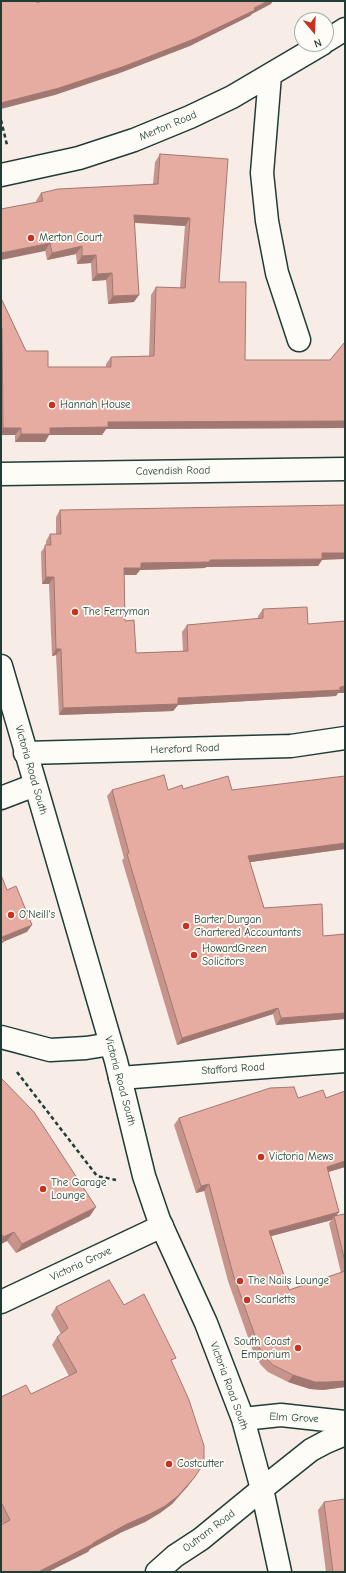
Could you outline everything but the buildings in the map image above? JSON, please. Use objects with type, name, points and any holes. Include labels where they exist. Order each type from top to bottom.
[{"type":"street","points":[[334,36],[345,29]]},
{"type":"street","name":"Merton Road","points":[[1,175],[79,158],[134,140],[190,117],[232,97],[309,52]]},
{"type":"street","points":[[270,75],[262,173],[267,221],[277,273],[299,340]]},
{"type":"street","name":"Cavendish Road","points":[[1,474],[345,469]]},
{"type":"street","name":"Victoria Road South","points":[[1,666],[25,753],[111,1044],[147,1184],[162,1226],[206,1323],[243,1419],[262,1489],[280,1572]]},
{"type":"street","name":"Hereford Road","points":[[25,753],[291,746],[345,738]]},
{"type":"street","points":[[1,798],[35,785]]},
{"type":"street","points":[[1,1037],[50,1050],[86,1048],[111,1044]]},
{"type":"street","name":"Stafford Road","points":[[120,1078],[345,1061]]},
{"type":"street","name":"Victoria Grove","points":[[1,1302],[162,1226]]},
{"type":"street","name":"Elm Grove","points":[[243,1419],[281,1415],[345,1422]]},
{"type":"street","points":[[262,1489],[311,1450],[345,1434]]},
{"type":"street","name":"Outram Road","points":[[157,1572],[175,1556],[201,1539],[262,1489]]},
{"type":"path","points":[[15,1070],[97,1176],[147,1184]]},
{"type":"place","name":"Merton Court","points":[[31,238]]},
{"type":"place","name":"Hannah House","points":[[52,405]]},
{"type":"place","name":"The Ferryman","points":[[75,612]]},
{"type":"place","name":"O'Neill's","points":[[11,915]]},
{"type":"place","name":"Barter Durgan Chartered Accountants","points":[[186,926]]},
{"type":"place","name":"HowardGreen Solicitors","points":[[194,955]]},
{"type":"place","name":"Victoria Mews","points":[[261,1157]]},
{"type":"place","name":"The Garage Lounge","points":[[43,1189]]},
{"type":"place","name":"The Nails Lounge","points":[[240,1281]]},
{"type":"place","name":"Scarletts","points":[[247,1300]]},
{"type":"place","name":"South Coast Emporium","points":[[298,1348]]},
{"type":"place","name":"Costcutter","points":[[169,1464]]}]
